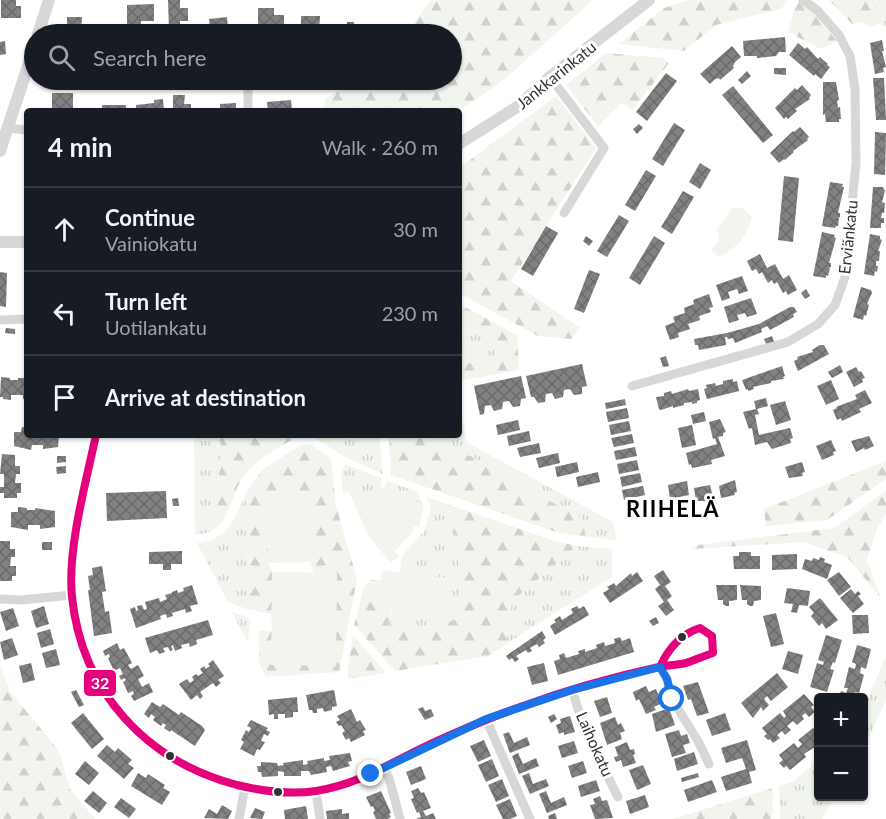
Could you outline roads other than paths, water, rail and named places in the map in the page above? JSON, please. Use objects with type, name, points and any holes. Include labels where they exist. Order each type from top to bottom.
[{"type":"street","points":[[41,24],[49,0]]},
{"type":"street","name":"Jankkarinkatu","points":[[462,142],[520,105],[550,77],[649,0]]},
{"type":"street","name":"Erviänkatu","points":[[632,387],[788,342],[818,324],[835,305],[845,277],[856,163],[855,89],[850,56],[839,35],[817,10],[803,0]]},
{"type":"street","points":[[550,77],[604,148],[564,213]]},
{"type":"street","points":[[0,152],[24,79]]},
{"type":"street","points":[[248,90],[248,108]]},
{"type":"street","points":[[8,128],[24,130]]},
{"type":"street","points":[[0,242],[24,242]]},
{"type":"street","points":[[0,320],[24,320]]},
{"type":"street","points":[[95,438],[75,542],[72,595],[80,639],[108,698],[133,728],[159,750],[183,765],[210,777],[245,787],[291,792],[316,791],[358,781],[486,719],[572,690],[660,667],[685,663],[713,653],[712,636],[700,628],[690,631],[665,655],[660,667]]},
{"type":"street","points":[[0,599],[21,600],[72,595]]},
{"type":"street","points":[[660,667],[667,679],[672,699],[698,741],[709,764]]},
{"type":"street","name":"Laihokatu","points":[[572,690],[586,734],[618,797]]},
{"type":"street","points":[[486,719],[530,819]]},
{"type":"street","points":[[384,768],[400,819]]},
{"type":"street","points":[[239,819],[245,787]]},
{"type":"street","points":[[316,791],[320,819]]},
{"type":"district","name":"RIIHELÄ","points":[[673,509]]}]
